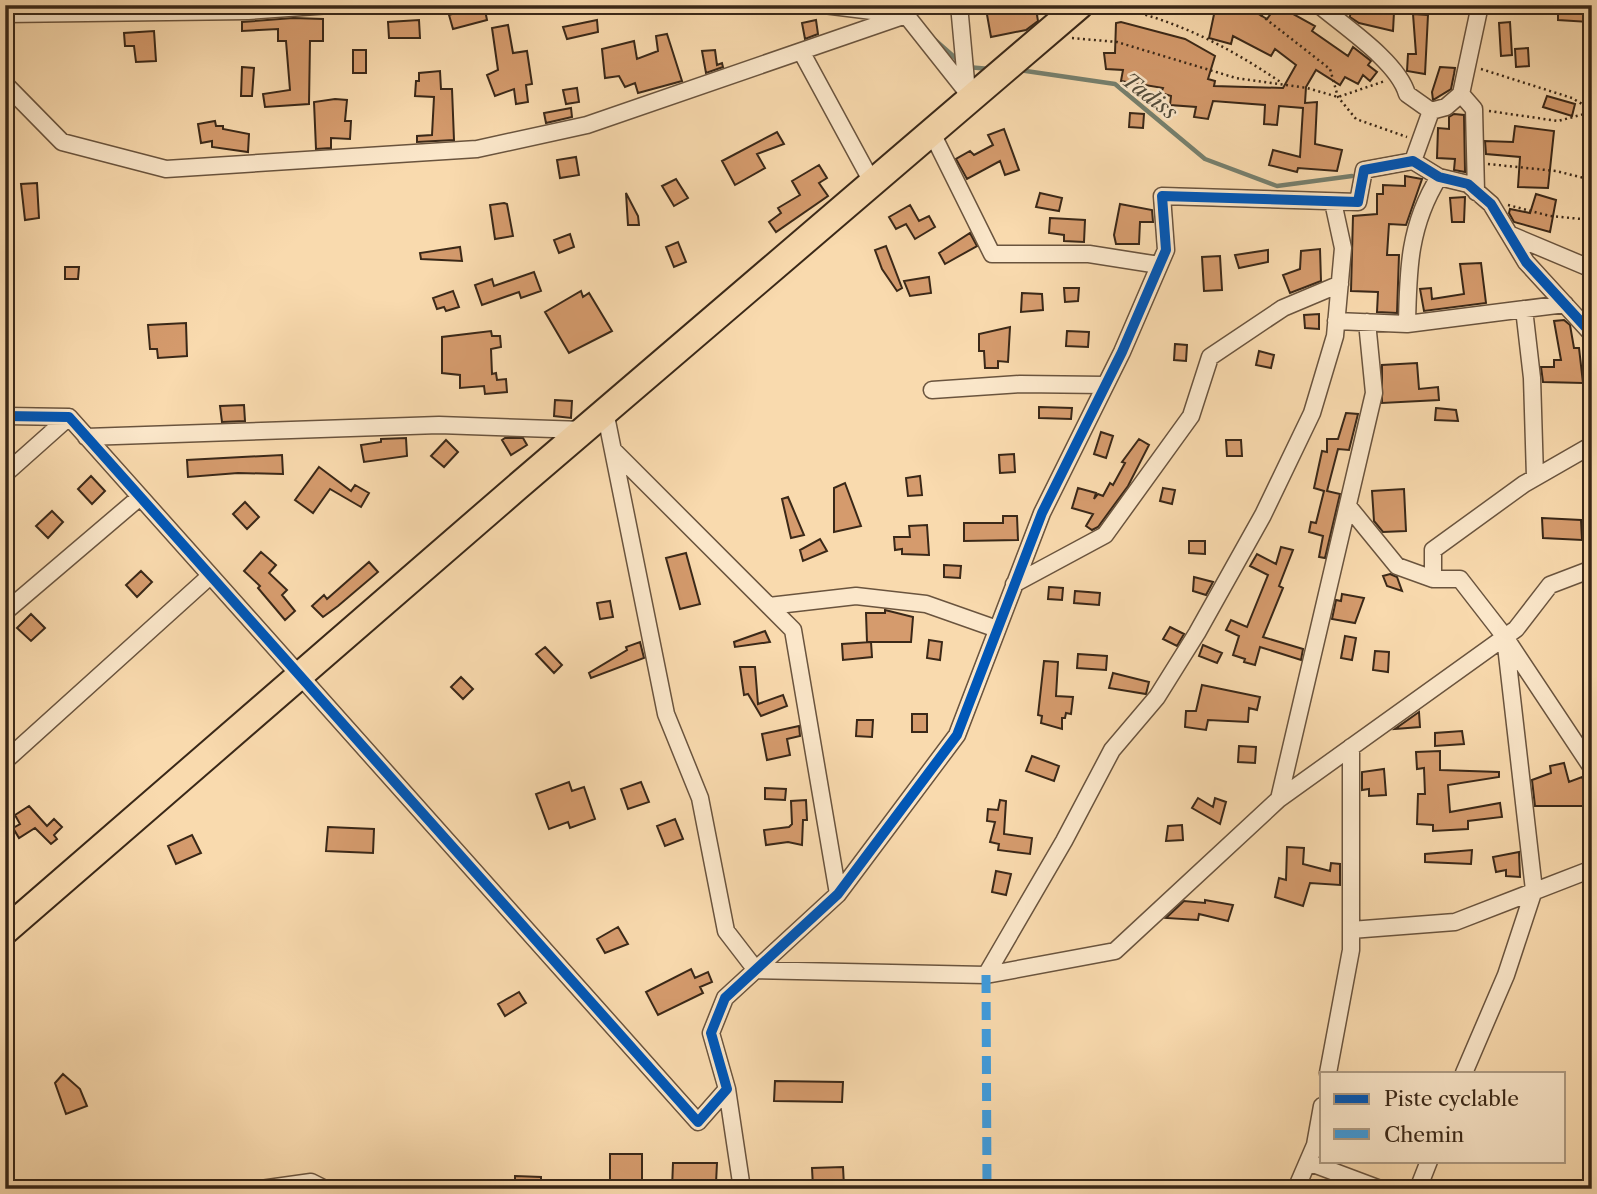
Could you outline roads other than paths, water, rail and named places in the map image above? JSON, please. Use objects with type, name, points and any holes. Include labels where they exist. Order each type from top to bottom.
[{"type":"main road","points":[[5,932],[298,675],[931,131],[969,95],[1080,5]]},
{"type":"street","points":[[5,14],[248,11],[330,5]]},
{"type":"street","points":[[824,5],[906,15],[969,95]]},
{"type":"street","points":[[959,5],[969,95]]},
{"type":"street","points":[[1319,5],[1396,73],[1404,83],[1407,94],[1430,111]]},
{"type":"street","points":[[1430,111],[1446,107],[1461,94],[1480,5]]},
{"type":"street","points":[[5,84],[62,142],[166,169],[477,149],[587,125],[906,15]]},
{"type":"street","points":[[802,53],[872,182]]},
{"type":"street","points":[[1461,94],[1474,109],[1476,192]]},
{"type":"street","points":[[1413,160],[1430,111]]},
{"type":"street","points":[[931,131],[992,254],[1089,254],[1159,265]]},
{"type":"street","points":[[742,1189],[727,1089],[711,1033],[725,998],[838,894],[957,735],[1042,513],[1105,385],[1166,250],[1162,196],[1358,202],[1364,170],[1413,160],[1439,177],[1468,184],[1491,205],[1526,262],[1592,334]]},
{"type":"street","points":[[1407,324],[1408,270],[1422,205],[1439,177]]},
{"type":"street","points":[[986,975],[1064,841],[1112,750],[1157,697],[1262,515],[1312,413],[1336,321],[1340,284],[1343,248],[1333,202]]},
{"type":"street","points":[[1511,234],[1592,269]]},
{"type":"street","points":[[1014,584],[1105,535],[1191,416],[1210,357],[1283,308],[1340,284]]},
{"type":"street","points":[[1336,321],[1407,324],[1565,304]]},
{"type":"street","points":[[1524,309],[1532,379],[1535,477]]},
{"type":"street","points":[[1279,799],[1374,393],[1367,322]]},
{"type":"street","points":[[932,390],[1020,384],[1105,385]]},
{"type":"street","points":[[605,411],[666,714],[700,798],[726,931],[756,970]]},
{"type":"street","points":[[5,416],[69,417],[698,1122],[727,1089]]},
{"type":"street","points":[[5,474],[69,417]]},
{"type":"street","points":[[86,437],[439,425],[583,430]]},
{"type":"street","points":[[1433,579],[1433,550],[1535,477],[1592,445]]},
{"type":"street","points":[[612,449],[793,630],[838,894]]},
{"type":"street","points":[[5,612],[140,497]]},
{"type":"street","points":[[1348,506],[1397,566],[1433,579],[1460,579],[1505,637],[1592,768]]},
{"type":"street","points":[[756,970],[986,975],[1115,951],[1279,799],[1516,629],[1550,585],[1592,569]]},
{"type":"street","points":[[5,761],[210,576]]},
{"type":"street","points":[[769,606],[856,596],[926,604],[997,629]]},
{"type":"street","points":[[1464,1072],[1506,975],[1534,890],[1505,637]]},
{"type":"street","points":[[1328,1072],[1351,950],[1351,747]]},
{"type":"street","points":[[1351,930],[1455,922],[1592,869]]},
{"type":"street","points":[[1296,1189],[1315,1145],[1320,1117]]},
{"type":"street","points":[[1308,1162],[1380,1189]]},
{"type":"street","points":[[1418,1189],[1429,1162]]},
{"type":"street","points":[[261,1189],[311,1182],[325,1189]]},
{"type":"waterway","name":"Tadiss","points":[[935,40],[960,62]]},
{"type":"waterway","name":"Tadiss","points":[[967,67],[990,69]]},
{"type":"waterway","name":"Tadiss","points":[[1019,70],[1115,84],[1205,159],[1277,186],[1352,176]]}]
